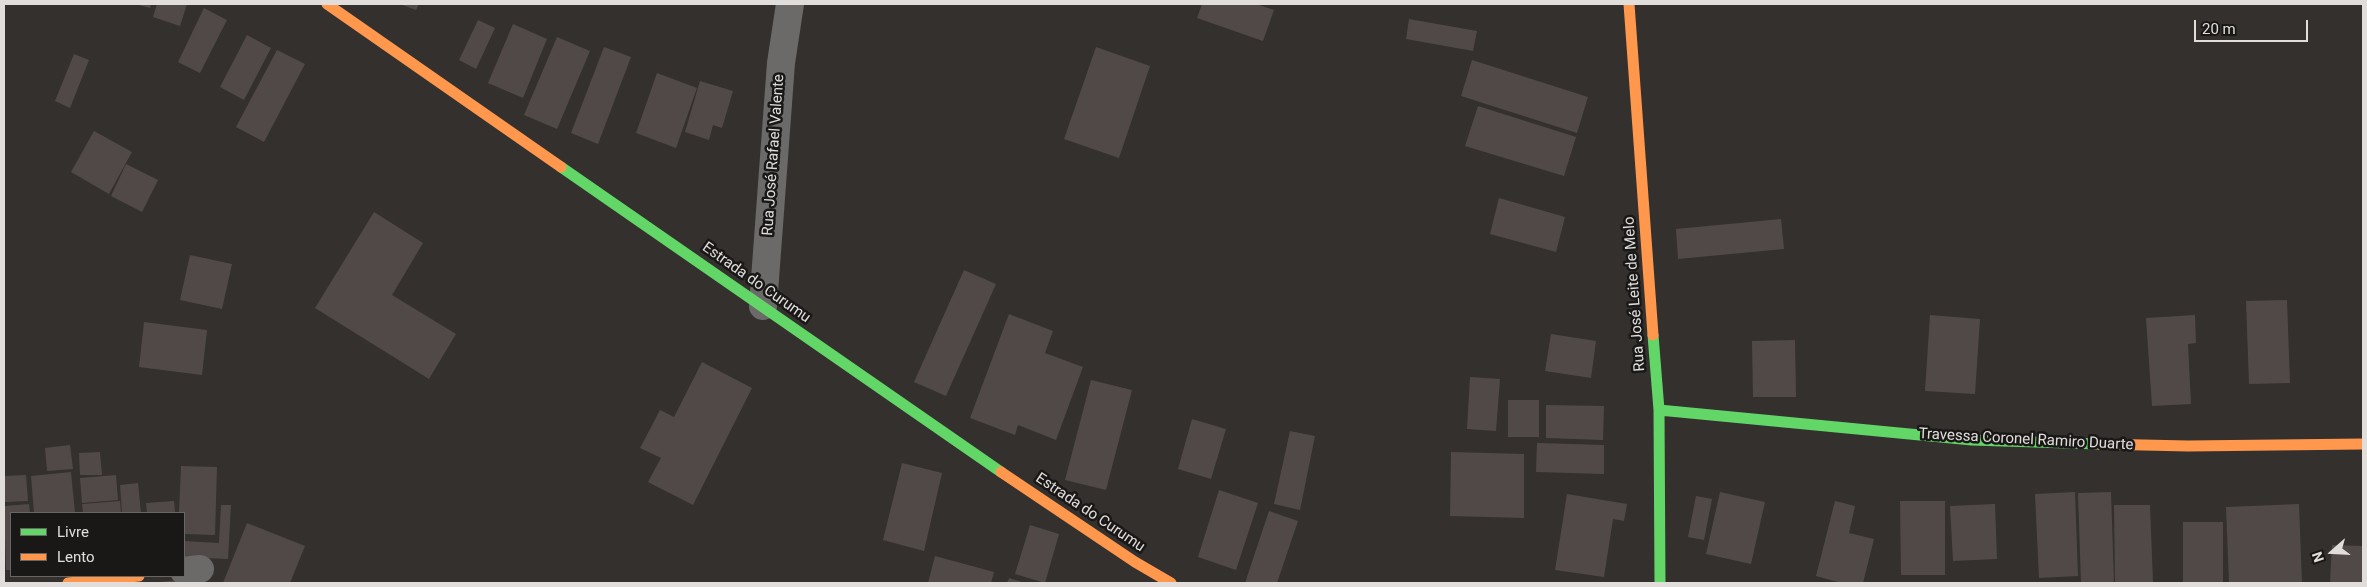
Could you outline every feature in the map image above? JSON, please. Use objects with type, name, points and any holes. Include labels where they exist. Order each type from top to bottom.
[{"type":"street","name":"Estrada do Curumu","points":[[327,4],[763,306],[876,387],[1127,556],[1171,583]]},
{"type":"street","name":"Rua José Rafael Valente","points":[[763,306],[781,63],[790,4]]},
{"type":"street","name":"Rua José Leite de Melo","points":[[1629,4],[1659,410],[1660,583]]},
{"type":"street","name":"Travessa Coronel Ramiro Duarte","points":[[1659,410],[1972,440],[2188,446],[2363,444]]},
{"type":"street","points":[[68,583],[129,577]]},
{"type":"building","points":[[135,4],[151,4],[150,8]]},
{"type":"building","points":[[157,4],[187,4],[180,26],[153,17]]},
{"type":"building","points":[[400,4],[419,4],[416,10]]},
{"type":"building","points":[[1202,4],[1259,4],[1274,10],[1263,41],[1197,18]]},
{"type":"building","points":[[204,8],[227,20],[200,73],[178,62]]},
{"type":"building","points":[[1409,19],[1477,31],[1473,51],[1406,39]]},
{"type":"building","points":[[478,20],[495,28],[476,69],[459,60]]},
{"type":"building","points":[[513,24],[547,39],[523,98],[488,83]]},
{"type":"building","points":[[247,35],[271,48],[244,100],[220,87]]},
{"type":"building","points":[[557,37],[590,51],[557,129],[524,115]]},
{"type":"building","points":[[604,47],[631,57],[598,144],[571,133]]},
{"type":"building","points":[[1096,47],[1150,66],[1119,158],[1064,139]]},
{"type":"building","points":[[277,50],[305,64],[264,142],[236,127]]},
{"type":"building","points":[[74,54],[89,60],[70,108],[55,101]]},
{"type":"building","points":[[1472,60],[1588,97],[1577,133],[1461,96]]},
{"type":"building","points":[[657,73],[697,88],[676,148],[636,133]]},
{"type":"building","points":[[700,81],[733,91],[722,128],[713,125],[709,140],[685,132]]},
{"type":"building","points":[[1478,106],[1576,137],[1564,176],[1465,146]]},
{"type":"building","points":[[94,131],[132,152],[109,194],[71,172]]},
{"type":"building","points":[[126,164],[158,180],[142,212],[111,196]]},
{"type":"building","points":[[1499,198],[1565,217],[1556,252],[1490,234]]},
{"type":"building","points":[[374,212],[423,243],[392,295],[456,334],[429,379],[315,308]]},
{"type":"building","points":[[1781,219],[1784,249],[1678,259],[1676,229]]},
{"type":"building","points":[[190,255],[232,264],[222,309],[180,300]]},
{"type":"building","points":[[964,270],[996,284],[946,396],[914,382]]},
{"type":"building","points":[[2287,300],[2290,383],[2249,384],[2246,301]]},
{"type":"building","points":[[1009,314],[1053,331],[1045,353],[1083,367],[1056,440],[1018,425],[1015,435],[970,418]]},
{"type":"building","points":[[1930,315],[1980,319],[1975,394],[1925,391]]},
{"type":"building","points":[[2195,315],[2196,343],[2188,344],[2191,404],[2152,406],[2146,318]]},
{"type":"building","points":[[144,322],[207,330],[202,375],[139,367]]},
{"type":"building","points":[[1551,334],[1596,341],[1591,378],[1545,371]]},
{"type":"building","points":[[1795,340],[1796,397],[1753,397],[1752,341]]},
{"type":"building","points":[[702,362],[752,388],[693,505],[648,482],[661,458],[640,448],[660,410],[674,417]]},
{"type":"building","points":[[1470,377],[1500,379],[1496,431],[1467,429]]},
{"type":"building","points":[[1091,380],[1132,390],[1106,490],[1065,480]]},
{"type":"building","points":[[1508,400],[1539,400],[1539,437],[1508,437]]},
{"type":"building","points":[[1546,405],[1604,406],[1603,440],[1546,438]]},
{"type":"building","points":[[1192,419],[1226,429],[1211,479],[1178,469]]},
{"type":"building","points":[[1290,431],[1315,436],[1300,510],[1274,504]]},
{"type":"building","points":[[1537,443],[1604,445],[1604,474],[1536,472]]},
{"type":"building","points":[[70,445],[73,469],[47,471],[45,448]]},
{"type":"building","points":[[100,452],[102,475],[80,475],[79,453]]},
{"type":"building","points":[[1451,452],[1524,454],[1524,518],[1450,516]]},
{"type":"building","points":[[902,463],[942,473],[924,551],[883,540]]},
{"type":"building","points":[[181,466],[217,467],[215,535],[185,534],[185,512],[179,512]]},
{"type":"building","points":[[71,472],[75,512],[34,512],[31,476]]},
{"type":"building","points":[[26,475],[28,501],[4,502],[4,476]]},
{"type":"building","points":[[116,475],[118,500],[82,503],[80,478]]},
{"type":"building","points":[[138,483],[141,512],[122,512],[120,485]]},
{"type":"building","points":[[1219,490],[1258,503],[1236,570],[1198,557]]},
{"type":"building","points":[[1720,492],[1765,502],[1751,564],[1706,554]]},
{"type":"building","points":[[2075,492],[2078,576],[2039,578],[2035,494]]},
{"type":"building","points":[[2111,492],[2114,583],[2081,583],[2078,493]]},
{"type":"building","points":[[1567,494],[1627,504],[1624,521],[1613,519],[1604,577],[1555,570]]},
{"type":"building","points":[[1696,496],[1712,499],[1704,540],[1688,537]]},
{"type":"building","points":[[120,501],[121,512],[83,512],[82,504]]},
{"type":"building","points":[[174,501],[175,512],[147,512],[146,503]]},
{"type":"building","points":[[1835,501],[1855,506],[1849,533],[1874,539],[1863,583],[1837,583],[1816,576]]},
{"type":"building","points":[[1900,501],[1945,501],[1945,575],[1901,575]]},
{"type":"building","points":[[29,504],[30,512],[10,512],[10,570],[6,570],[4,506]]},
{"type":"building","points":[[1995,504],[1997,559],[1953,561],[1950,506]]},
{"type":"building","points":[[2299,504],[2302,583],[2229,583],[2226,507]]},
{"type":"building","points":[[221,505],[231,505],[228,559],[185,557],[185,541],[219,543]]},
{"type":"building","points":[[2114,505],[2150,505],[2153,582],[2115,583]]},
{"type":"building","points":[[1269,511],[1298,521],[1277,583],[1245,583]]},
{"type":"building","points":[[2183,522],[2223,522],[2223,583],[2183,583]]},
{"type":"building","points":[[247,523],[305,546],[290,583],[223,583]]},
{"type":"building","points":[[1030,525],[1059,534],[1045,583],[1015,574]]},
{"type":"building","points":[[2332,545],[2363,546],[2363,583],[2330,583]]},
{"type":"building","points":[[935,556],[994,572],[991,583],[928,583]]},
{"type":"building","points":[[1009,578],[1025,583],[1007,583]]},
{"type":"building","points":[[177,580],[178,583],[159,583],[159,582]]},
{"type":"traffic: fast","points":[[561,167],[1001,472]]},
{"type":"traffic: fast","points":[[1653,335],[1659,410],[1660,583]]},
{"type":"traffic: fast","points":[[1659,410],[1972,440],[2099,444]]},
{"type":"traffic: slow","points":[[327,4],[561,167]]},
{"type":"traffic: slow","points":[[1629,4],[1653,335]]},
{"type":"traffic: slow","points":[[2099,444],[2188,446],[2363,444]]},
{"type":"traffic: slow","points":[[1001,472],[1135,562],[1171,583]]},
{"type":"traffic: slow","points":[[68,583],[129,577]]}]
